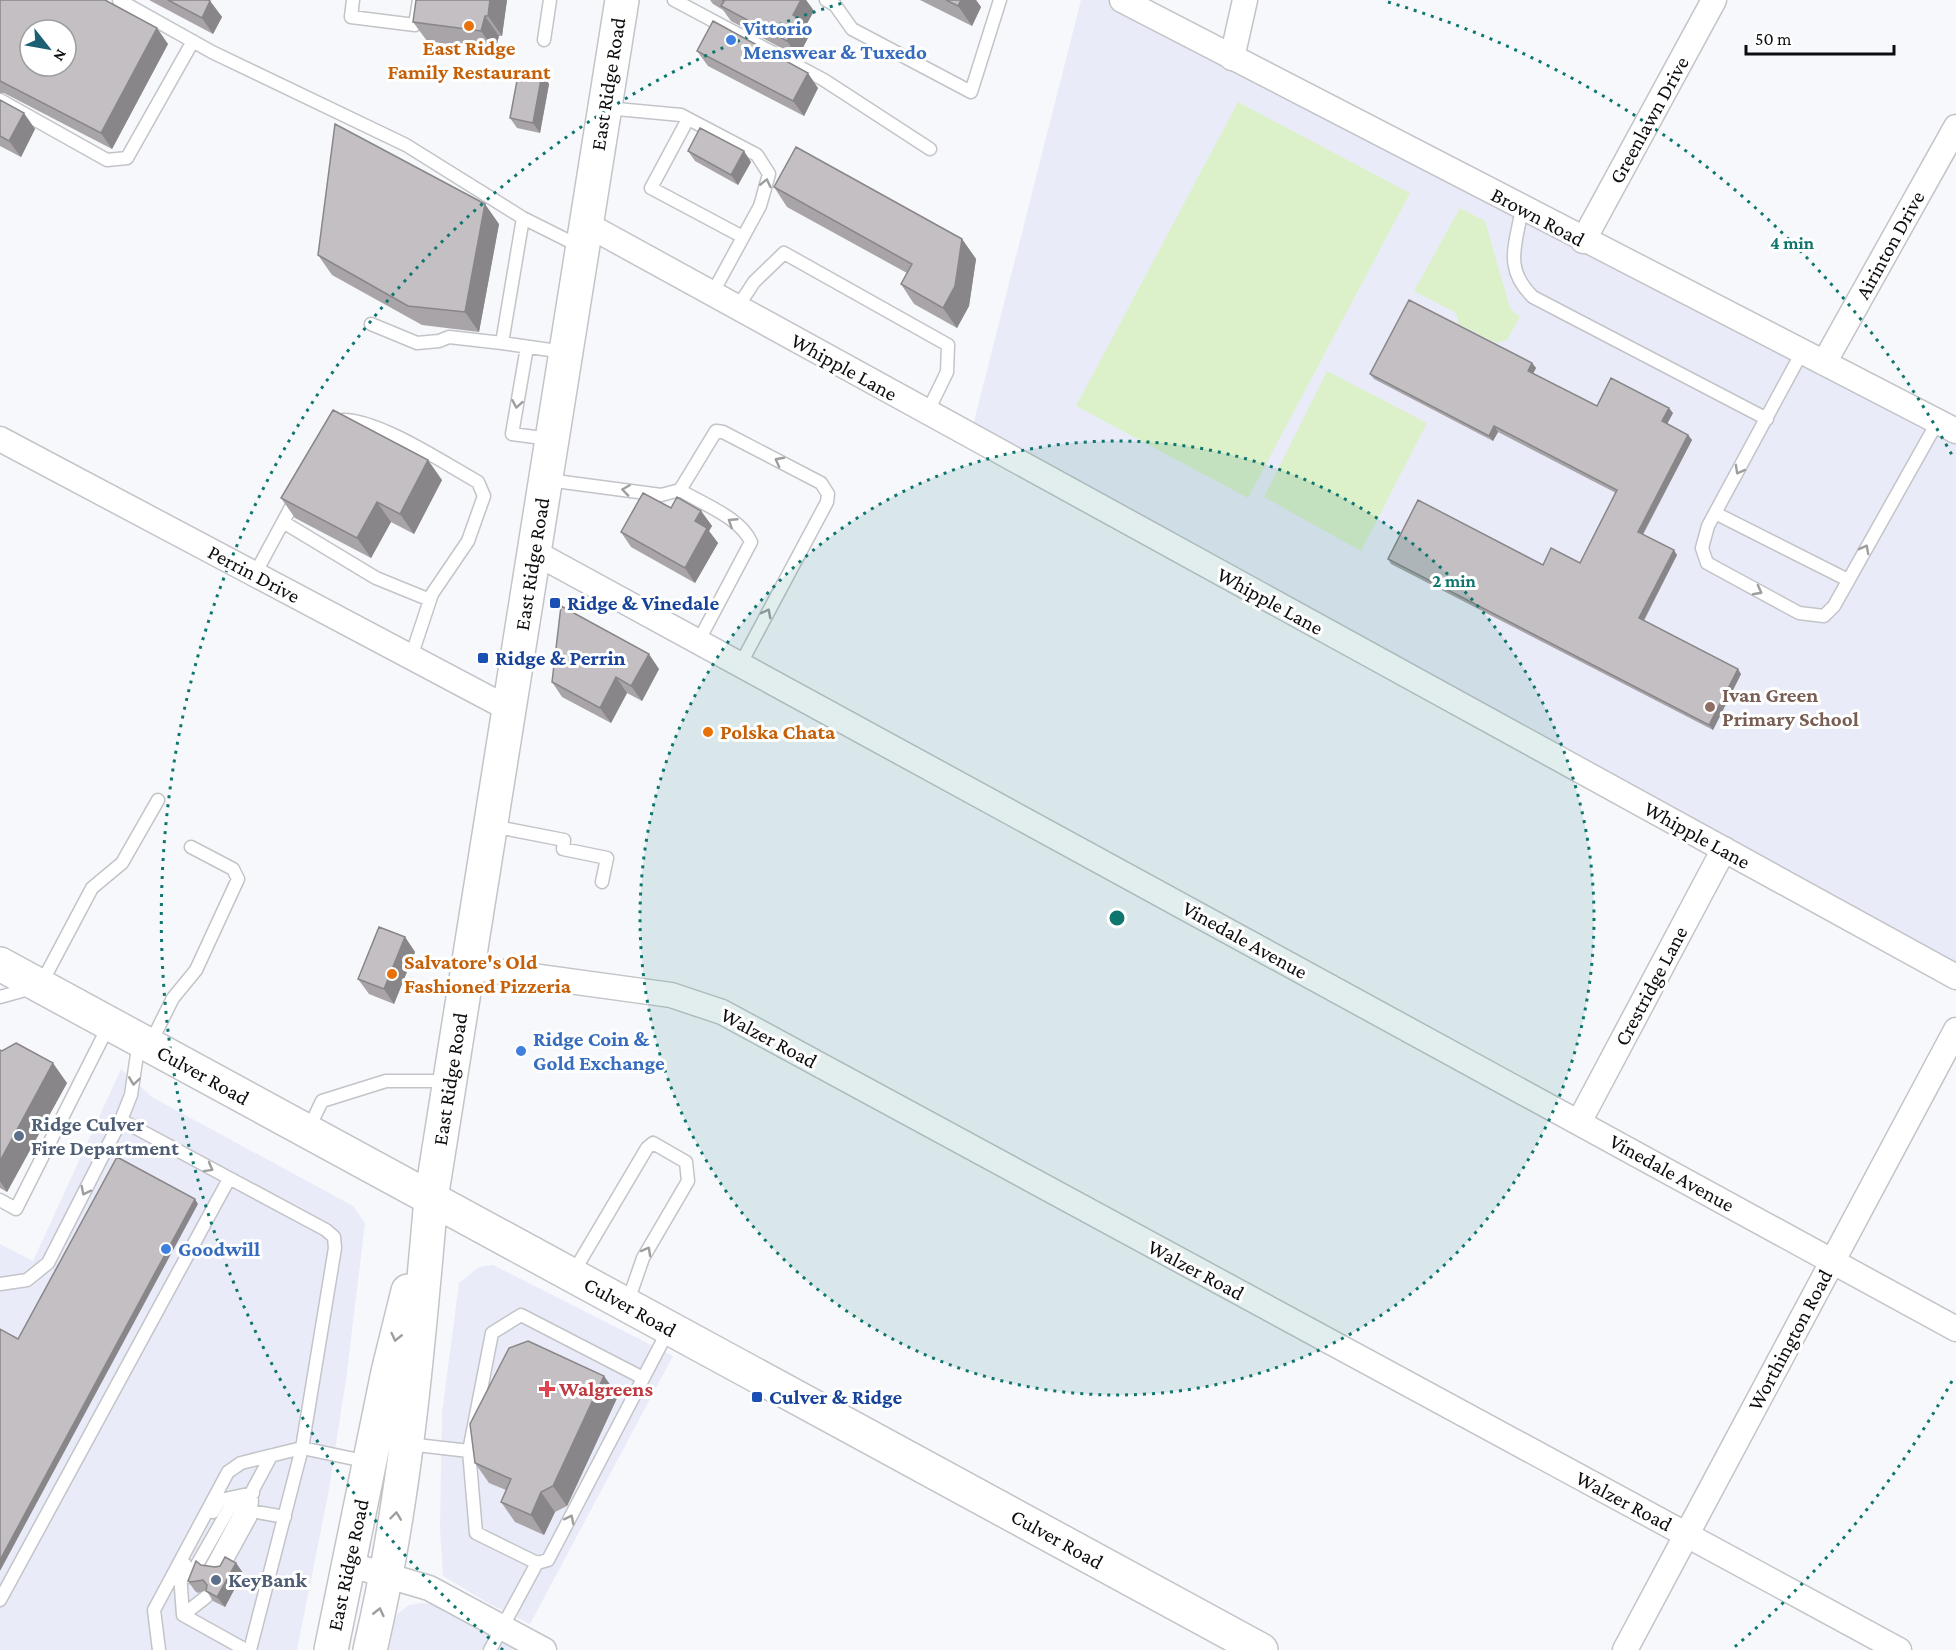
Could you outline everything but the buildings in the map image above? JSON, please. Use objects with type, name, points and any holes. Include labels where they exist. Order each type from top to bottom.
[{"type":"main road","name":"East Ridge Road","points":[[370,1650],[387,1574],[416,1380],[431,1199],[622,0]]},
{"type":"main road","name":"Culver Road","points":[[0,964],[1261,1650]]},
{"type":"main road","name":"East Ridge Road","points":[[331,1650],[394,1346],[431,1199]]},
{"type":"street","name":"Brown Road","points":[[1122,0],[1583,241],[1947,426]]},
{"type":"street","points":[[1232,57],[1245,0]]},
{"type":"street","name":"Greenlawn Drive","points":[[1583,241],[1714,0]]},
{"type":"street","name":"Airinton Drive","points":[[1824,363],[1956,127]]},
{"type":"street","name":"Whipple Lane","points":[[584,236],[712,294],[1956,977]]},
{"type":"street","name":"Perrin Drive","points":[[0,439],[509,709]]},
{"type":"street","name":"Vinedale Avenue","points":[[534,552],[1956,1329]]},
{"type":"street","name":"Crestridge Lane","points":[[1579,1122],[1724,849]]},
{"type":"street","name":"Walzer Road","points":[[468,967],[671,995],[722,1012],[1899,1650]]},
{"type":"street","name":"Worthington Road","points":[[1625,1650],[1956,1030]]},
{"type":"street","points":[[348,1564],[429,1588],[544,1650]]},
{"type":"lane","points":[[119,0],[193,40],[406,145],[523,218],[584,236]]},
{"type":"lane","points":[[353,0],[351,17],[416,25],[419,0]]},
{"type":"lane","points":[[544,40],[550,0]]},
{"type":"lane","points":[[674,0],[824,80],[930,149]]},
{"type":"lane","points":[[826,0],[835,5],[852,29],[971,92],[1000,0]]},
{"type":"lane","points":[[0,100],[107,160],[127,158],[193,40]]},
{"type":"lane","points":[[604,108],[681,115],[757,155],[769,174],[760,206],[712,294]]},
{"type":"lane","points":[[688,119],[651,188],[743,237]]},
{"type":"lane","points":[[1522,208],[1513,265],[1519,284],[1533,297],[1767,419]]},
{"type":"lane","points":[[502,343],[523,218]]},
{"type":"lane","points":[[737,308],[754,282],[784,253],[948,345],[946,372],[927,413]]},
{"type":"lane","points":[[371,324],[417,342],[449,338],[566,352]]},
{"type":"lane","points":[[527,346],[512,434],[551,440]]},
{"type":"lane","points":[[1802,352],[1708,526],[1702,548],[1707,563],[1799,613],[1824,616],[1834,606],[1848,580],[1947,426]]},
{"type":"lane","points":[[332,439],[343,420],[358,420],[478,482],[484,496],[468,541],[430,600],[411,657]]},
{"type":"lane","points":[[545,479],[661,495],[680,490],[716,431],[723,432],[821,483],[828,494],[827,502],[740,665]]},
{"type":"lane","points":[[255,574],[304,485]]},
{"type":"lane","points":[[680,490],[736,524],[747,533],[751,542],[698,642]]},
{"type":"lane","points":[[1716,513],[1848,580]]},
{"type":"lane","points":[[283,522],[376,578],[430,600]]},
{"type":"lane","points":[[0,997],[40,986],[92,888],[122,863],[158,800]]},
{"type":"lane","points":[[490,826],[564,840],[563,849],[607,858],[602,882]]},
{"type":"lane","points":[[0,1284],[27,1280],[48,1263],[132,1095],[145,1042],[170,1003],[196,970],[238,879],[233,869],[191,847]]},
{"type":"lane","points":[[0,1200],[16,1209],[110,1023]]},
{"type":"lane","points":[[308,1131],[322,1101],[386,1081],[450,1081]]},
{"type":"lane","points":[[121,1120],[326,1230],[334,1237],[335,1248],[302,1448],[248,1650],[183,1616]]},
{"type":"lane","points":[[572,1275],[646,1148],[653,1143],[686,1162],[688,1181],[643,1257],[627,1305]]},
{"type":"lane","points":[[0,1600],[229,1179]]},
{"type":"lane","points":[[643,1378],[520,1315],[492,1333],[469,1451],[476,1533],[537,1563],[548,1560],[643,1378],[669,1328]]},
{"type":"lane","points":[[405,1443],[469,1451]]},
{"type":"lane","points":[[159,1650],[154,1610],[228,1472],[240,1463],[302,1448],[370,1462]]},
{"type":"lane","points":[[217,1568],[248,1514],[253,1493],[271,1456]]},
{"type":"lane","points":[[183,1616],[188,1581],[230,1507],[253,1493]]},
{"type":"lane","points":[[183,1616],[180,1574],[220,1500],[253,1493]]},
{"type":"lane","points":[[248,1514],[285,1517]]},
{"type":"lane","points":[[490,1650],[537,1563]]},
{"type":"lane","points":[[183,1616],[202,1595]]},
{"type":"shaded area","name":"Ivan Green Primary School","points":[[1081,0],[1122,0],[1956,428],[1956,978],[970,437]]},
{"type":"shaded area","points":[[121,1069],[152,1097],[353,1206],[365,1223],[346,1380],[328,1495],[297,1650],[0,1650],[0,1244],[33,1261]]},
{"type":"shaded area","points":[[493,1265],[673,1356],[530,1624],[488,1603],[443,1576],[440,1528],[442,1413],[459,1283],[479,1267]]},
{"type":"shaded area","points":[[433,1604],[525,1650],[383,1650],[397,1614],[409,1605]]},
{"type":"green space","points":[[1238,102],[1410,193],[1248,498],[1076,406]]},
{"type":"green space","points":[[1460,208],[1485,221],[1510,308],[1520,317],[1507,340],[1496,343],[1459,324],[1456,313],[1414,291]]},
{"type":"green space","points":[[1327,371],[1427,423],[1361,551],[1264,497]]},
{"type":"place","name":"East Ridge Family Restaurant","points":[[469,26]]},
{"type":"place","name":"Vittorio Menswear & Tuxedo","points":[[731,40]]},
{"type":"place","name":"Ridge & Vinedale","points":[[555,603]]},
{"type":"place","name":"Ridge & Perrin","points":[[483,658]]},
{"type":"place","name":"Ivan Green Primary School","points":[[1710,707]]},
{"type":"place","name":"Polska Chata","points":[[708,732]]},
{"type":"place","name":"Salvatore's Old Fashioned Pizzeria","points":[[392,974]]},
{"type":"place","name":"Ridge Coin & Gold Exchange","points":[[521,1051]]},
{"type":"place","name":"Ridge Culver Fire Department","points":[[19,1136]]},
{"type":"place","name":"Goodwill","points":[[166,1249]]},
{"type":"place","name":"Walgreens","points":[[547,1389]]},
{"type":"place","name":"Culver & Ridge","points":[[757,1397]]},
{"type":"place","name":"KeyBank","points":[[216,1580]]}]
